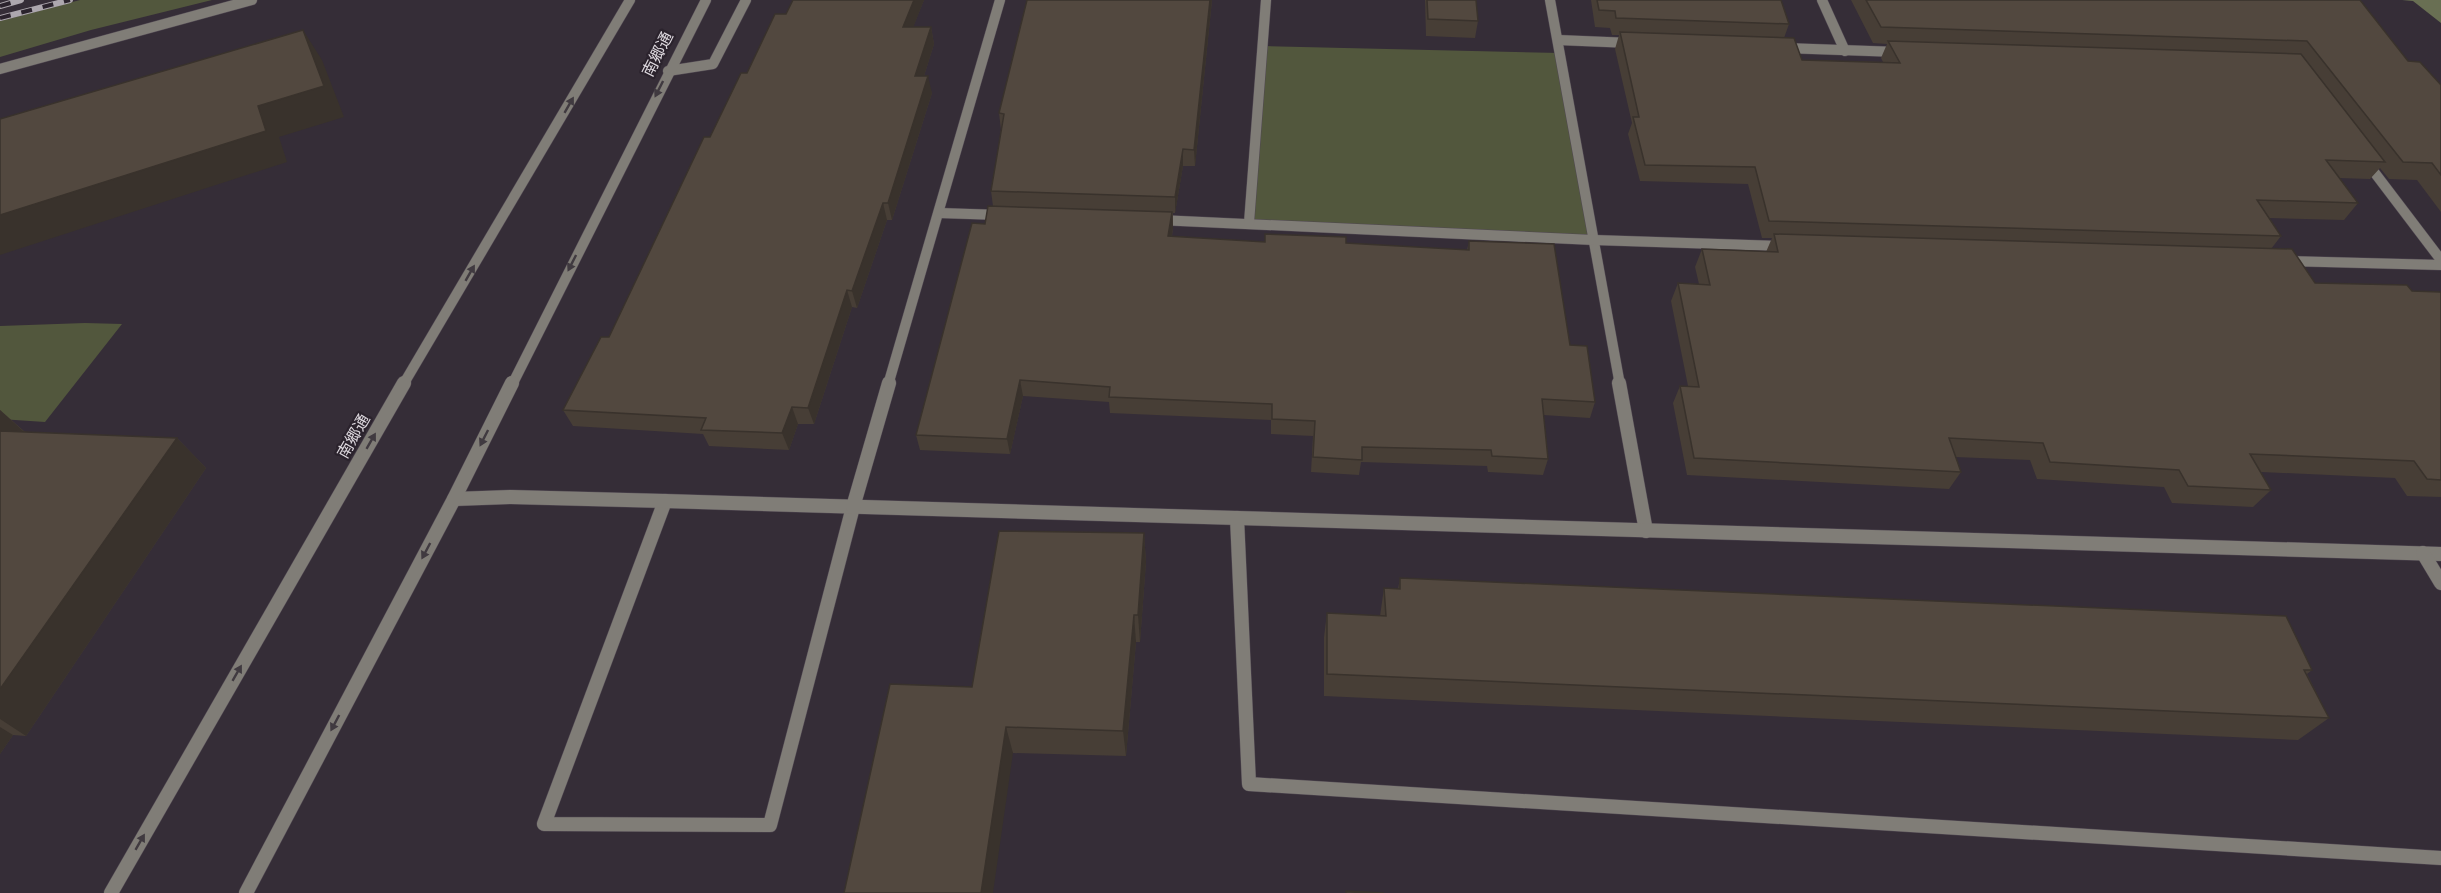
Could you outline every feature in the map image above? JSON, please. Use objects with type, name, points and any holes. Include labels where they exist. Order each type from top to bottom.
[{"type":"street","points":[[0,69],[252,0]]},
{"type":"street","name":"南郷通","points":[[111,893],[341,491],[630,0]]},
{"type":"street","name":"南郷通","points":[[246,893],[454,499],[706,0]]},
{"type":"street","points":[[669,71],[713,64],[746,0]]},
{"type":"street","points":[[665,501],[544,824],[770,825],[853,507],[1000,0]]},
{"type":"street","points":[[1249,223],[1266,0]]},
{"type":"street","points":[[1550,0],[1646,531]]},
{"type":"street","points":[[1822,0],[1845,51]]},
{"type":"street","points":[[1558,40],[1641,43]]},
{"type":"street","points":[[1773,48],[1904,52]]},
{"type":"street","points":[[2356,148],[2441,260]]},
{"type":"street","points":[[939,213],[1011,215]]},
{"type":"street","points":[[1142,219],[1594,240],[1797,246]]},
{"type":"street","points":[[2274,260],[2441,265]]},
{"type":"street","points":[[454,499],[511,497],[665,501],[2441,554]]},
{"type":"street","points":[[1237,518],[1249,784],[2441,858]]},
{"type":"street","points":[[2423,553],[2441,583]]},
{"type":"green space","points":[[80,0],[212,0],[91,30],[0,57],[0,21]]},
{"type":"green space","points":[[2402,0],[2441,0],[2441,23],[2413,1]]},
{"type":"green space","points":[[1263,46],[1560,53],[1594,240],[1249,223]]},
{"type":"green space","points":[[122,324],[45,422],[0,419],[0,326]]},
{"type":"building","points":[[793,0],[914,0],[903,27],[931,27],[915,76],[928,76],[888,203],[883,203],[852,291],[847,290],[808,408],[792,407],[782,433],[701,430],[706,418],[563,410],[601,337],[609,337],[704,137],[710,137],[741,73],[747,73],[775,14],[786,14]]},
{"type":"building","points":[[1027,0],[1210,0],[1194,150],[1183,149],[1175,197],[991,191],[1004,114],[999,113]]},
{"type":"building","points":[[1427,0],[1476,0],[1478,21],[1428,19]]},
{"type":"building","points":[[1597,0],[1781,0],[1789,24],[1616,18],[1615,11],[1599,10]]},
{"type":"building","points":[[1866,0],[2360,0],[2408,61],[2420,62],[2441,85],[2441,175],[2432,163],[2403,162],[2307,41],[1881,27]]},
{"type":"building","points":[[303,30],[324,86],[258,106],[266,131],[0,215],[0,119]]},
{"type":"building","points":[[1620,32],[1794,38],[1802,60],[1900,63],[1888,41],[2301,54],[2385,162],[2326,160],[2358,203],[2257,200],[2281,236],[1769,221],[1755,167],[1645,165],[1633,117],[1639,117]]},
{"type":"building","points":[[988,206],[1172,212],[1168,236],[1265,242],[1265,234],[1346,237],[1346,243],[1469,250],[1469,241],[1554,244],[1570,345],[1587,346],[1595,402],[1542,399],[1548,459],[1492,456],[1491,450],[1362,447],[1362,460],[1313,457],[1315,421],[1272,419],[1272,404],[1109,397],[1110,387],[1020,380],[1007,439],[916,435],[972,223],[985,224]]},
{"type":"building","points":[[1774,234],[2292,249],[2315,283],[2407,285],[2412,291],[2440,292],[2441,480],[2427,479],[2414,461],[2250,454],[2271,490],[2188,486],[2179,470],[2050,462],[2043,443],[1949,438],[1961,472],[1694,458],[1680,386],[1699,387],[1678,283],[1710,285],[1702,249],[1778,252]]},
{"type":"building","points":[[0,431],[177,438],[0,689]]},
{"type":"building","points":[[999,531],[1144,533],[1138,615],[1134,615],[1123,731],[1006,727],[981,893],[844,893],[890,684],[972,687]]},
{"type":"building","points":[[1400,578],[2286,616],[2312,670],[2304,670],[2329,718],[1327,674],[1327,613],[1386,616],[1384,588],[1400,589]]},
{"type":"building","points":[[1346,891],[1384,893],[1346,893]]},
{"type":"railway","points":[[0,6],[21,0]]},
{"type":"railway","points":[[0,18],[70,0]]}]
